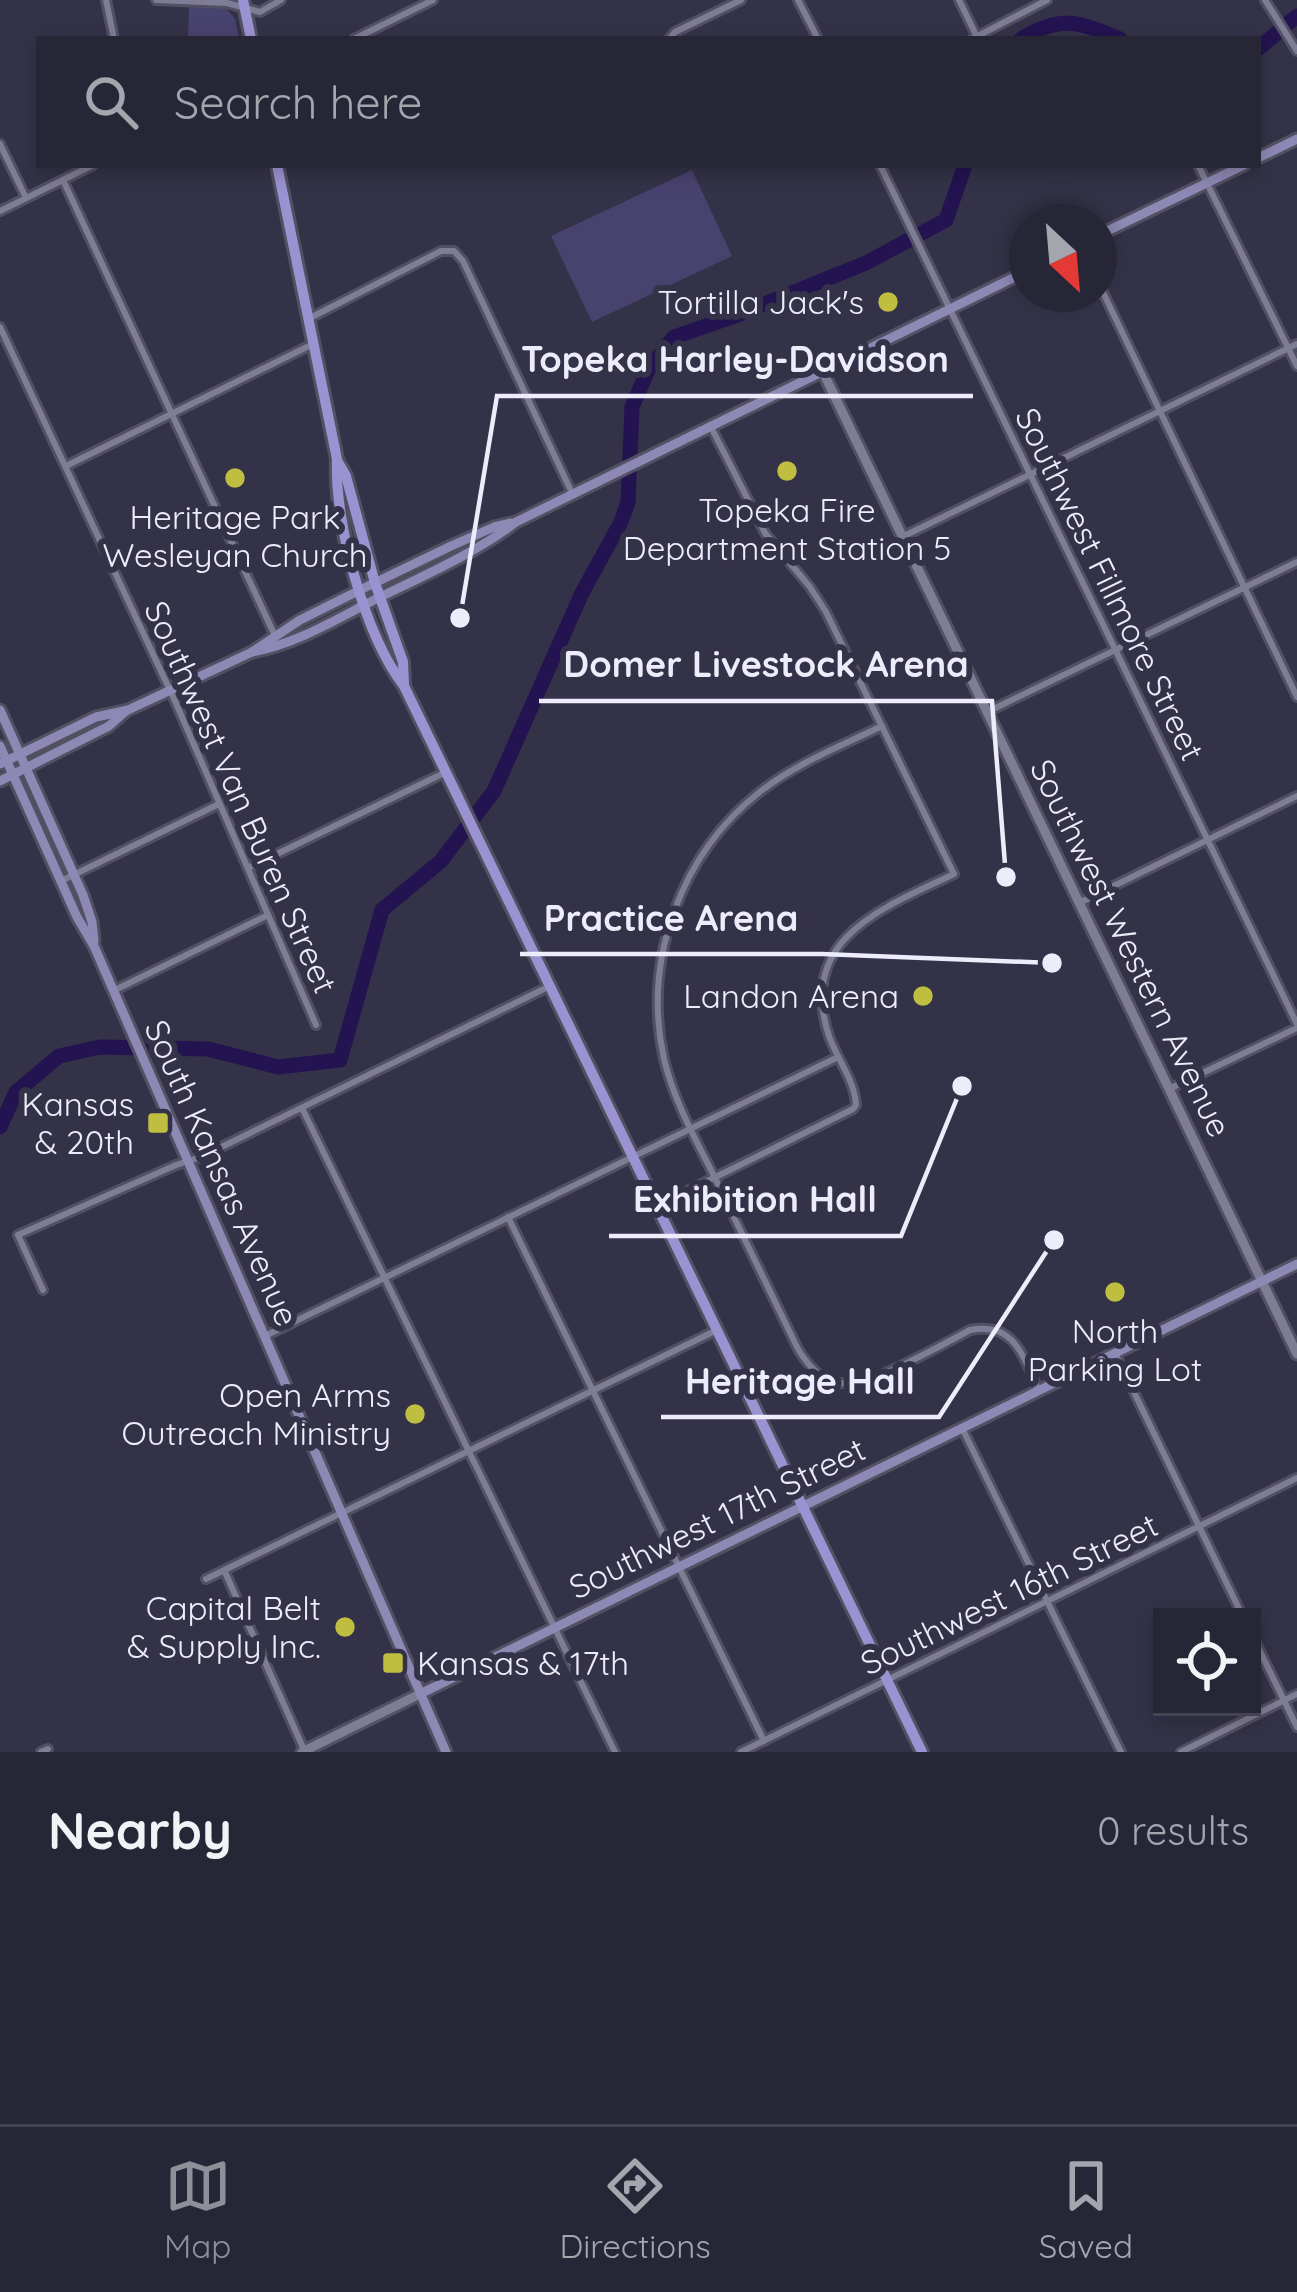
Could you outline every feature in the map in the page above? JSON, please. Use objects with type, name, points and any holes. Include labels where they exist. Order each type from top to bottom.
[{"type":"main road","points":[[244,5],[250,36]]},
{"type":"main road","points":[[1261,157],[1297,139]]},
{"type":"main road","points":[[278,168],[337,459],[335,489],[360,590],[388,664],[404,686],[922,1752]]},
{"type":"main road","points":[[1117,226],[1238,168]]},
{"type":"main road","points":[[3,762],[96,717],[128,710],[380,598],[494,538],[516,521],[1009,280]]},
{"type":"main road","points":[[337,459],[404,662],[404,686]]},
{"type":"main road","points":[[278,641],[360,590],[516,521]]},
{"type":"main road","name":"South Kansas Avenue","points":[[0,710],[74,874],[92,922],[94,946]]},
{"type":"main road","points":[[0,781],[109,726],[128,710]]},
{"type":"main road","name":"South Kansas Avenue","points":[[0,746],[3,762],[94,946],[446,1752]]},
{"type":"main road","name":"Southwest 17th Street","points":[[420,1694],[1297,1264]]},
{"type":"street","points":[[106,0],[113,36]]},
{"type":"street","points":[[155,0],[227,3],[260,12],[281,0]]},
{"type":"street","points":[[360,36],[433,0]]},
{"type":"street","points":[[672,36],[741,0]]},
{"type":"street","points":[[798,0],[816,36]]},
{"type":"street","points":[[959,0],[974,36]]},
{"type":"street","points":[[979,36],[1046,0]]},
{"type":"street","points":[[1265,0],[1297,51]]},
{"type":"street","points":[[0,144],[26,198]]},
{"type":"street","points":[[0,211],[87,168]]},
{"type":"street","name":"Southwest Fillmore Street","points":[[881,168],[1297,1026]]},
{"type":"street","points":[[1200,168],[1293,346],[1297,366]]},
{"type":"street","points":[[63,180],[278,641]]},
{"type":"street","points":[[308,320],[441,251],[454,251],[463,261],[572,493]]},
{"type":"street","points":[[1112,312],[1297,697]]},
{"type":"street","name":"Southwest Van Buren Street","points":[[0,328],[170,690],[316,1024]]},
{"type":"street","points":[[66,466],[313,344]]},
{"type":"street","points":[[902,537],[1293,346]]},
{"type":"street","name":"Southwest Western Avenue","points":[[822,370],[1297,1354]]},
{"type":"street","points":[[657,1207],[849,1113],[856,1100],[825,1021],[828,971],[846,936],[870,915],[954,874],[826,612],[765,533],[710,425]]},
{"type":"street","points":[[987,712],[1297,562]]},
{"type":"street","points":[[882,726],[765,788],[715,836],[686,883],[666,935],[658,1004],[664,1058],[676,1098],[813,1371],[838,1383],[863,1383],[970,1330],[988,1328],[1015,1342],[1039,1390]]},
{"type":"street","points":[[248,868],[445,772]]},
{"type":"street","points":[[1079,903],[1297,796]]},
{"type":"street","points":[[61,880],[220,804]]},
{"type":"street","points":[[112,991],[268,915]]},
{"type":"street","points":[[44,1290],[18,1235],[302,1108],[550,986]]},
{"type":"street","points":[[1169,1090],[1297,1026]]},
{"type":"street","points":[[265,1336],[838,1057]]},
{"type":"street","points":[[302,1108],[615,1752]]},
{"type":"street","points":[[508,1217],[764,1741]]},
{"type":"street","points":[[206,1579],[717,1330]]},
{"type":"street","points":[[1115,1353],[1240,1608]]},
{"type":"street","points":[[962,1428],[1121,1752]]},
{"type":"street","name":"Southwest 16th Street","points":[[741,1752],[1297,1478]]},
{"type":"street","points":[[225,1572],[304,1752],[420,1694]]},
{"type":"street","points":[[1261,1654],[1297,1727]]},
{"type":"street","points":[[1181,1752],[1297,1694]]},
{"type":"shaded area","points":[[189,7],[226,8],[235,19],[238,36],[188,36]]},
{"type":"shaded area","points":[[692,170],[732,256],[592,322],[551,236]]},
{"type":"waterway","points":[[1261,46],[1297,16]]},
{"type":"waterway","points":[[1026,36],[1070,23],[1113,36]]},
{"type":"waterway","points":[[0,1127],[16,1092],[59,1056],[100,1047],[208,1049],[278,1067],[340,1060],[382,910],[441,861],[494,791],[582,593],[621,522],[628,502],[632,407],[648,370],[674,337],[866,263],[946,220],[964,168]]},
{"type":"place","name":"Tortilla Jack's","points":[[888,302]]},
{"type":"place","name":"Topeka Fire Department Station 5","points":[[787,471]]},
{"type":"place","name":"Heritage Park Wesleyan Church","points":[[235,478]]},
{"type":"place","name":"Topeka Harley-Davidson","points":[[460,618]]},
{"type":"place","name":"Domer Livestock Arena","points":[[1006,877]]},
{"type":"place","name":"Practice Arena","points":[[1052,963]]},
{"type":"place","name":"Landon Arena","points":[[923,996]]},
{"type":"place","name":"Exhibition Hall","points":[[962,1086]]},
{"type":"place","name":"Kansas & 20th","points":[[158,1123]]},
{"type":"place","name":"Heritage Hall","points":[[1054,1240]]},
{"type":"place","name":"North Parking Lot","points":[[1115,1292]]},
{"type":"place","name":"Open Arms Outreach Ministry","points":[[415,1414]]},
{"type":"place","name":"Capital Belt & Supply Inc.","points":[[345,1627]]},
{"type":"place","name":"Kansas & 17th","points":[[393,1663]]}]
